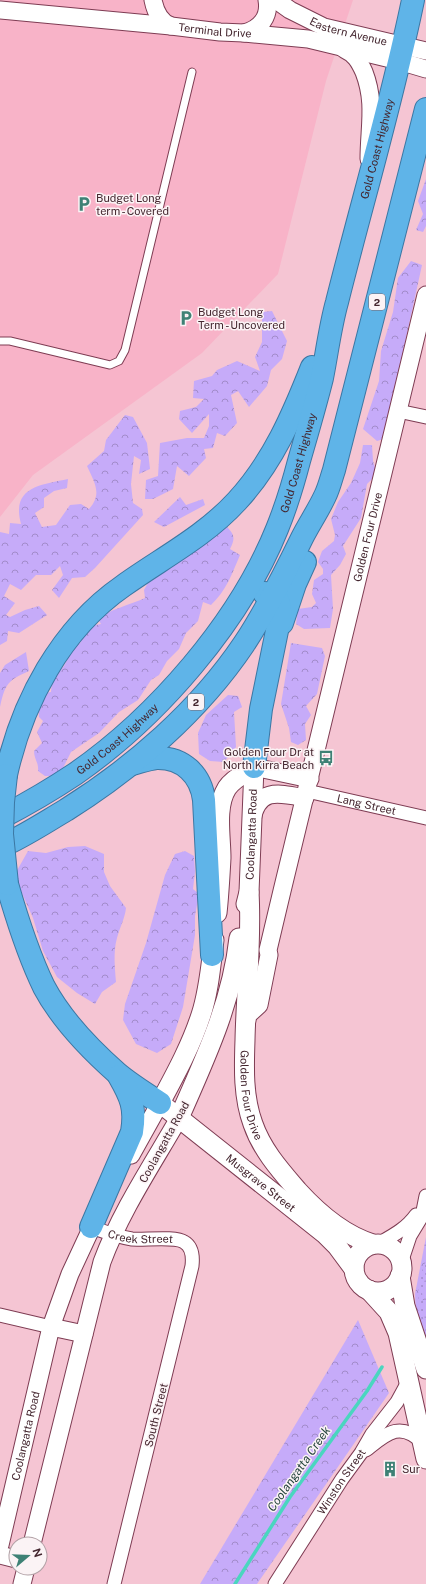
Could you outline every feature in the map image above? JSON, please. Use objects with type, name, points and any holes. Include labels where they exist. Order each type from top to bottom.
[{"type":"highway","name":"Gold Coast Highway","points":[[0,818],[74,774],[122,737],[164,698],[216,635],[260,566],[277,530],[290,494],[320,385],[333,316],[401,53],[412,0]]},
{"type":"highway","name":"2","points":[[0,847],[18,839],[85,797],[131,764],[175,725],[207,690],[243,645],[273,595],[304,533],[325,496],[343,435],[426,108]]},
{"type":"highway","points":[[160,1104],[118,1074],[70,1025],[45,988],[18,924],[7,884],[2,834],[6,775],[19,728],[34,692],[58,653],[76,630],[105,600],[122,587],[191,542],[210,527],[237,501],[265,466],[286,429],[333,316]]},
{"type":"highway","points":[[272,658],[295,584],[315,538],[325,496]]},
{"type":"highway","points":[[216,635],[256,596],[266,593],[273,595],[278,600],[280,612],[261,709],[254,767]]},
{"type":"highway","points":[[131,764],[156,758],[175,761],[192,771],[201,785],[204,800],[212,955]]},
{"type":"highway","points":[[91,1227],[132,1132],[134,1120],[133,1107],[130,1096],[118,1074]]},
{"type":"main road","name":"Coolangatta Road","points":[[179,1118],[217,1030],[226,1004],[237,956],[242,916],[249,892],[254,767]]},
{"type":"main road","name":"Coolangatta Road","points":[[160,1104],[182,1061],[202,1014],[212,955],[220,884],[222,804],[225,793],[229,785],[254,767]]},
{"type":"main road","name":"Golden Four Drive","points":[[249,892],[251,923],[246,1025],[246,1097],[253,1125],[267,1154],[302,1195],[327,1219],[342,1230],[361,1240],[376,1244]]},
{"type":"main road","name":"Musgrave Street","points":[[160,1104],[325,1234],[337,1246],[354,1269]]},
{"type":"main road","points":[[425,1451],[401,1341],[396,1326],[385,1306],[360,1283],[354,1269],[355,1261],[366,1247],[376,1244],[385,1245],[391,1248],[398,1256],[405,1306],[426,1369]]},
{"type":"main road","points":[[369,1290],[386,1290],[394,1285],[400,1270]]},
{"type":"street","points":[[154,0],[155,8],[166,24],[170,26]]},
{"type":"street","points":[[244,33],[254,29],[265,19],[268,10],[267,0]]},
{"type":"street","name":"Eastern Avenue","points":[[276,0],[302,17],[324,27],[401,53],[426,51]]},
{"type":"street","name":"Terminal Drive","points":[[0,10],[220,32],[308,39],[340,47],[401,53],[426,69]]},
{"type":"street","points":[[0,22],[37,24],[84,18]]},
{"type":"street","points":[[340,47],[352,53],[357,58],[370,88],[372,112],[369,133],[369,177]]},
{"type":"street","name":"Golden Four Drive","points":[[246,1025],[248,1015],[259,1005],[269,955],[268,950],[426,296]]},
{"type":"street","points":[[398,411],[426,417]]},
{"type":"street","points":[[254,767],[307,789]]},
{"type":"street","points":[[252,825],[253,815],[257,806],[268,796],[307,789]]},
{"type":"street","name":"Lang Street","points":[[307,789],[426,818]]},
{"type":"street","name":"Coolangatta Road","points":[[0,1545],[51,1327],[70,1274],[91,1227],[160,1104]]},
{"type":"street","name":"Coolangatta Road","points":[[34,1536],[97,1278],[112,1235],[179,1118]]},
{"type":"street","points":[[376,1244],[399,1232],[411,1222],[426,1198]]},
{"type":"street","points":[[400,1270],[410,1236],[422,1216],[426,1198]]},
{"type":"street","name":"Creek Street","points":[[91,1227],[112,1235],[137,1239],[179,1240],[190,1246]]},
{"type":"street","name":"South Street","points":[[114,1584],[192,1266],[193,1256],[190,1246]]},
{"type":"street","points":[[0,1315],[84,1334]]},
{"type":"street","name":"Winston Street","points":[[275,1584],[342,1479],[361,1454],[372,1434],[397,1402],[409,1380]]},
{"type":"street","points":[[361,1454],[385,1435],[396,1431],[412,1434],[425,1451]]},
{"type":"lane","points":[[0,341],[10,341],[110,365],[119,362],[127,343],[192,72]]},
{"type":"lane","points":[[249,959],[264,982]]},
{"type":"shaded area","points":[[0,0],[353,0],[326,81],[278,274],[202,353],[33,475],[0,517]]},
{"type":"green space","points":[[426,179],[426,226],[423,232],[416,230],[423,214],[418,201]]},
{"type":"green space","points":[[411,261],[422,265],[384,439],[377,441],[363,429],[379,381],[381,351],[393,312],[398,278]]},
{"type":"green space","points":[[272,311],[287,341],[282,359],[271,370],[267,386],[249,407],[238,391],[231,395],[237,423],[225,436],[217,433],[213,448],[204,449],[206,458],[189,476],[177,466],[173,489],[153,499],[145,499],[146,480],[158,476],[160,443],[187,438],[204,438],[209,426],[209,414],[192,433],[179,419],[180,411],[196,407],[204,399],[193,398],[194,381],[212,376],[217,370],[237,361],[260,371],[255,357],[262,342],[262,312]]},
{"type":"green space","points":[[125,415],[133,417],[147,443],[150,469],[139,474],[141,460],[134,456],[131,484],[133,503],[142,509],[143,515],[85,577],[72,578],[59,598],[52,590],[63,575],[60,566],[51,575],[36,575],[21,590],[10,584],[4,596],[15,603],[6,615],[10,617],[25,610],[39,606],[47,615],[19,633],[8,631],[7,641],[0,645],[0,532],[9,534],[10,523],[21,524],[19,512],[20,502],[24,495],[30,490],[47,483],[68,479],[67,488],[54,491],[44,498],[44,507],[35,513],[42,527],[56,525],[70,505],[81,504],[89,509],[96,498],[96,488],[87,466],[104,451],[106,440]]},
{"type":"green space","points":[[363,445],[372,445],[373,461],[377,474],[367,484],[361,518],[343,546],[346,554],[340,565],[331,575],[333,609],[330,628],[304,629],[296,624],[298,609],[312,607],[316,603],[312,594],[314,580],[323,574],[323,569],[318,562],[322,551],[334,541],[335,535],[331,519],[338,502],[351,483],[360,463]]},
{"type":"green space","points":[[180,497],[186,505],[203,499],[205,505],[164,527],[154,522]]},
{"type":"green space","points":[[227,527],[232,532],[233,537],[233,542],[230,549],[240,555],[231,575],[221,594],[211,605],[203,602],[198,621],[186,633],[179,649],[167,661],[159,675],[151,680],[138,700],[119,712],[99,733],[71,752],[61,772],[53,776],[45,776],[38,771],[34,751],[42,743],[37,732],[43,721],[39,717],[39,714],[44,693],[51,692],[52,681],[64,666],[73,648],[81,642],[78,638],[90,626],[101,624],[98,619],[103,616],[145,598],[144,590],[149,581]]},
{"type":"green space","points":[[291,643],[322,648],[325,656],[317,694],[306,706],[311,715],[305,724],[306,740],[298,745],[291,742],[289,728],[281,704]]},
{"type":"green space","points":[[26,652],[29,671],[16,677],[8,684],[0,707],[0,673],[5,665]]},
{"type":"green space","points":[[228,695],[238,696],[242,707],[234,712],[236,747],[224,762],[210,761],[199,754],[198,733],[206,715]]},
{"type":"green space","points":[[85,846],[104,854],[104,872],[110,886],[126,908],[115,949],[116,982],[102,992],[95,1004],[77,993],[57,977],[43,951],[33,918],[15,874],[28,851],[46,853],[68,847]]},
{"type":"green space","points":[[185,851],[194,856],[195,872],[193,889],[199,894],[195,916],[195,935],[183,1007],[171,1044],[157,1053],[136,1044],[123,1020],[125,1004],[146,943],[165,875],[175,854]]},
{"type":"green space","points":[[426,1237],[426,1350],[416,1315],[415,1294]]},
{"type":"green space","points":[[426,1261],[426,1274],[422,1292],[426,1333],[418,1297],[422,1270]]},
{"type":"green space","points":[[358,1320],[389,1393],[257,1584],[200,1584]]},
{"type":"waterway","name":"Coolangatta Creek","points":[[235,1584],[290,1497],[367,1391],[382,1367]]},
{"type":"place","name":"Budget Long term - Covered","points":[[84,204]]},
{"type":"place","name":"Budget Long Term - Uncovered","points":[[186,318]]},
{"type":"place","name":"Golden Four Dr at North Kirra Beach","points":[[326,758]]},
{"type":"place","name":"Sur","points":[[390,1469]]}]
